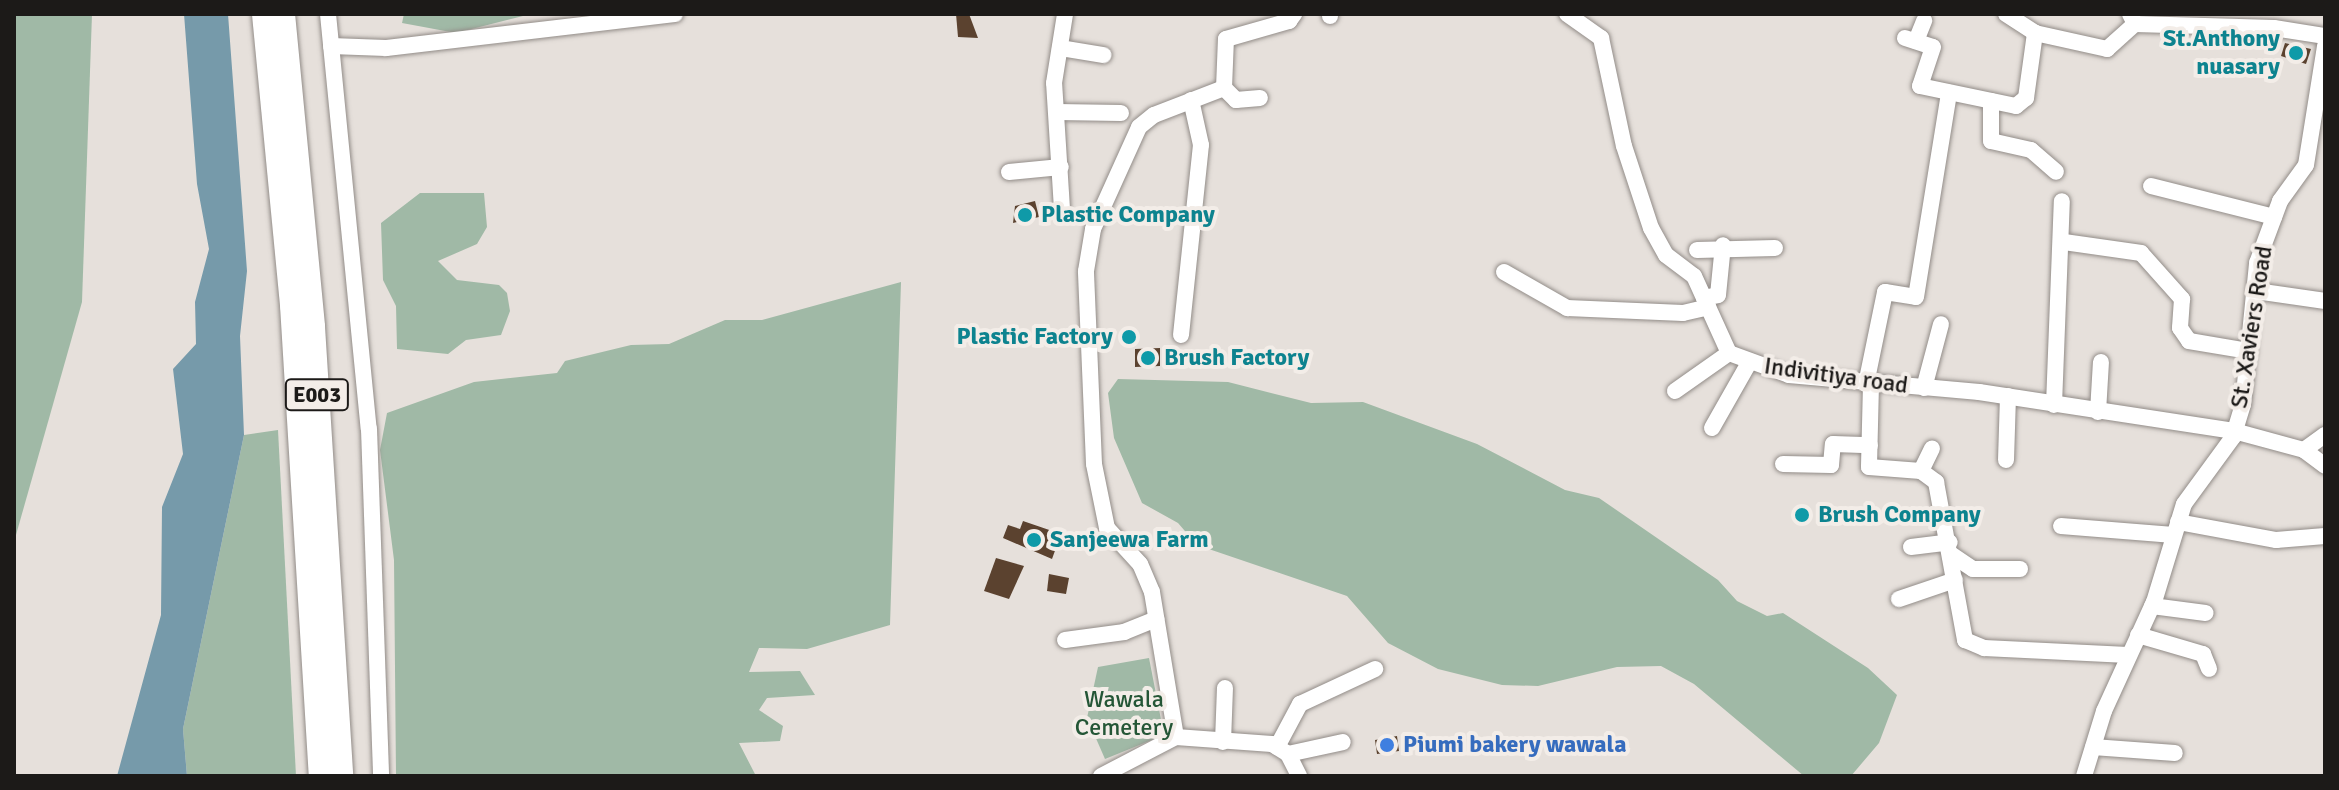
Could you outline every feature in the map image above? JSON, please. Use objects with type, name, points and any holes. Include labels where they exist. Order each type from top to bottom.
[{"type":"highway","name":"E003","points":[[264,14],[292,305],[321,776]]},
{"type":"highway","name":"E003","points":[[283,14],[313,327],[341,776]]},
{"type":"street","points":[[328,14],[369,429],[381,776]]},
{"type":"street","points":[[331,46],[386,48],[675,14]]},
{"type":"street","points":[[1062,209],[1057,112],[1065,14]]},
{"type":"street","points":[[1260,98],[1236,100],[1224,88],[1226,39],[1289,21],[1294,14]]},
{"type":"street","points":[[1567,14],[1601,38],[1624,146],[1651,228],[1666,255],[1694,276],[1729,353],[1675,391]]},
{"type":"street","points":[[2006,14],[2035,33],[2107,49],[2133,19],[2274,28],[2325,36]]},
{"type":"street","points":[[1924,21],[1911,40],[1933,47],[1920,86],[2022,105],[2035,33]]},
{"type":"street","name":"St. Xaviers Road","points":[[2084,776],[2128,655],[2152,606],[2193,485],[2234,431],[2249,351],[2257,263],[2274,217],[2306,165],[2325,46]]},
{"type":"street","points":[[1060,48],[1103,55]]},
{"type":"street","points":[[1176,737],[1156,619],[1140,564],[1107,528],[1097,477],[1086,271],[1093,229],[1130,140],[1154,115],[1224,88]]},
{"type":"street","points":[[1949,93],[1916,297],[1885,292],[1868,384],[1869,467],[1921,471],[1936,482],[1951,548],[1965,640],[1984,648],[2128,655]]},
{"type":"street","points":[[1181,335],[1200,155],[1191,100]]},
{"type":"street","points":[[1991,101],[1991,141],[2031,150],[2056,172]]},
{"type":"street","points":[[1057,112],[1121,113]]},
{"type":"street","points":[[1009,172],[1061,167]]},
{"type":"street","points":[[2151,186],[2274,217]]},
{"type":"street","points":[[2054,405],[2064,242],[2062,201]]},
{"type":"street","points":[[2064,242],[2141,253],[2182,299],[2178,316],[2189,341],[2249,351]]},
{"type":"street","points":[[1504,272],[1567,308],[1683,313],[1718,295],[1723,245]]},
{"type":"street","points":[[1697,250],[1723,245],[1775,248]]},
{"type":"street","points":[[2256,291],[2325,301]]},
{"type":"street","points":[[1924,388],[1941,324]]},
{"type":"street","name":"Indivitiya road","points":[[1729,353],[1749,363],[1789,375],[2008,396],[2234,431],[2304,450],[2325,466]]},
{"type":"street","points":[[2098,412],[2101,362]]},
{"type":"street","points":[[1712,428],[1749,363]]},
{"type":"street","points":[[2006,460],[2008,396]]},
{"type":"street","points":[[2304,450],[2325,435]]},
{"type":"street","points":[[1783,464],[1831,465],[1833,444],[1870,445]]},
{"type":"street","points":[[1921,471],[1932,448]]},
{"type":"street","points":[[2061,526],[2176,528],[2276,540],[2325,536]]},
{"type":"street","points":[[1911,547],[1951,548],[1973,569],[2020,569]]},
{"type":"street","points":[[1899,599],[1955,580]]},
{"type":"street","points":[[2152,606],[2206,613]]},
{"type":"street","points":[[1065,640],[1124,632],[1156,619]]},
{"type":"street","points":[[2138,635],[2203,654],[2209,669]]},
{"type":"street","points":[[1283,751],[1300,704],[1375,669]]},
{"type":"street","points":[[1223,742],[1225,688]]},
{"type":"street","points":[[1112,773],[1176,737],[1283,751],[1343,742]]},
{"type":"street","points":[[2093,747],[2175,753]]},
{"type":"street","points":[[1283,751],[1299,776]]},
{"type":"green space","points":[[14,14],[92,14],[82,302],[14,542]]},
{"type":"green space","points":[[404,14],[531,14],[456,33],[402,23]]},
{"type":"green space","points":[[420,193],[484,193],[487,227],[477,244],[438,261],[457,280],[499,285],[507,293],[510,311],[501,335],[466,340],[448,354],[397,349],[396,306],[383,280],[381,223]]},
{"type":"green space","points":[[901,282],[890,625],[807,649],[759,648],[749,672],[800,671],[815,695],[767,698],[759,710],[783,726],[780,741],[739,743],[756,776],[396,776],[394,560],[380,450],[387,413],[474,382],[557,373],[565,361],[631,345],[669,344],[725,320],[762,320]]},
{"type":"green space","points":[[1118,379],[1228,382],[1311,403],[1363,402],[1477,444],[1565,490],[1599,498],[1718,580],[1737,601],[1767,616],[1783,613],[1868,668],[1897,695],[1879,743],[1851,776],[1804,776],[1694,684],[1661,666],[1617,667],[1538,686],[1502,685],[1438,669],[1388,643],[1347,596],[1197,545],[1178,523],[1142,503],[1114,438],[1108,393]]},
{"type":"green space","points":[[278,430],[296,776],[187,776],[183,729],[244,435]]},
{"type":"green space","name":"Wawala Cemetery","points":[[1149,658],[1164,735],[1105,759],[1087,718],[1098,667]]},
{"type":"water","points":[[184,14],[228,14],[247,271],[240,336],[244,435],[183,729],[187,776],[117,776],[161,615],[162,507],[183,454],[173,369],[196,344],[195,302],[209,249],[197,184]]},
{"type":"building","points":[[956,14],[969,14],[978,38],[958,37]]},
{"type":"building","name":"St.Anthony nuasary","points":[[2285,43],[2311,49],[2306,64],[2281,56]]},
{"type":"building","name":"Plastic Company","points":[[1035,201],[1039,217],[1013,223],[1015,206]]},
{"type":"building","name":"Brush Factory","points":[[1160,348],[1160,366],[1135,367],[1135,349]]},
{"type":"building","name":"Sanjeewa Farm","points":[[1023,521],[1061,534],[1052,559],[1003,538],[1008,525],[1020,529]]},
{"type":"building","points":[[996,558],[1024,566],[1009,599],[984,591]]},
{"type":"building","name":"Sanjeewa Farm","points":[[1049,574],[1069,578],[1066,594],[1047,591]]},
{"type":"building","name":"Piumi bakery wawala","points":[[1397,736],[1399,751],[1377,754],[1375,740]]},
{"type":"place","name":"St.Anthony nuasary","points":[[2296,53]]},
{"type":"place","name":"Plastic Company","points":[[1025,215]]},
{"type":"place","name":"Plastic Factory","points":[[1129,337]]},
{"type":"place","name":"Brush Factory","points":[[1148,358]]},
{"type":"place","name":"Brush Company","points":[[1802,515]]},
{"type":"place","name":"Sanjeewa Farm","points":[[1034,540]]},
{"type":"place","name":"Piumi bakery wawala","points":[[1387,745]]}]
